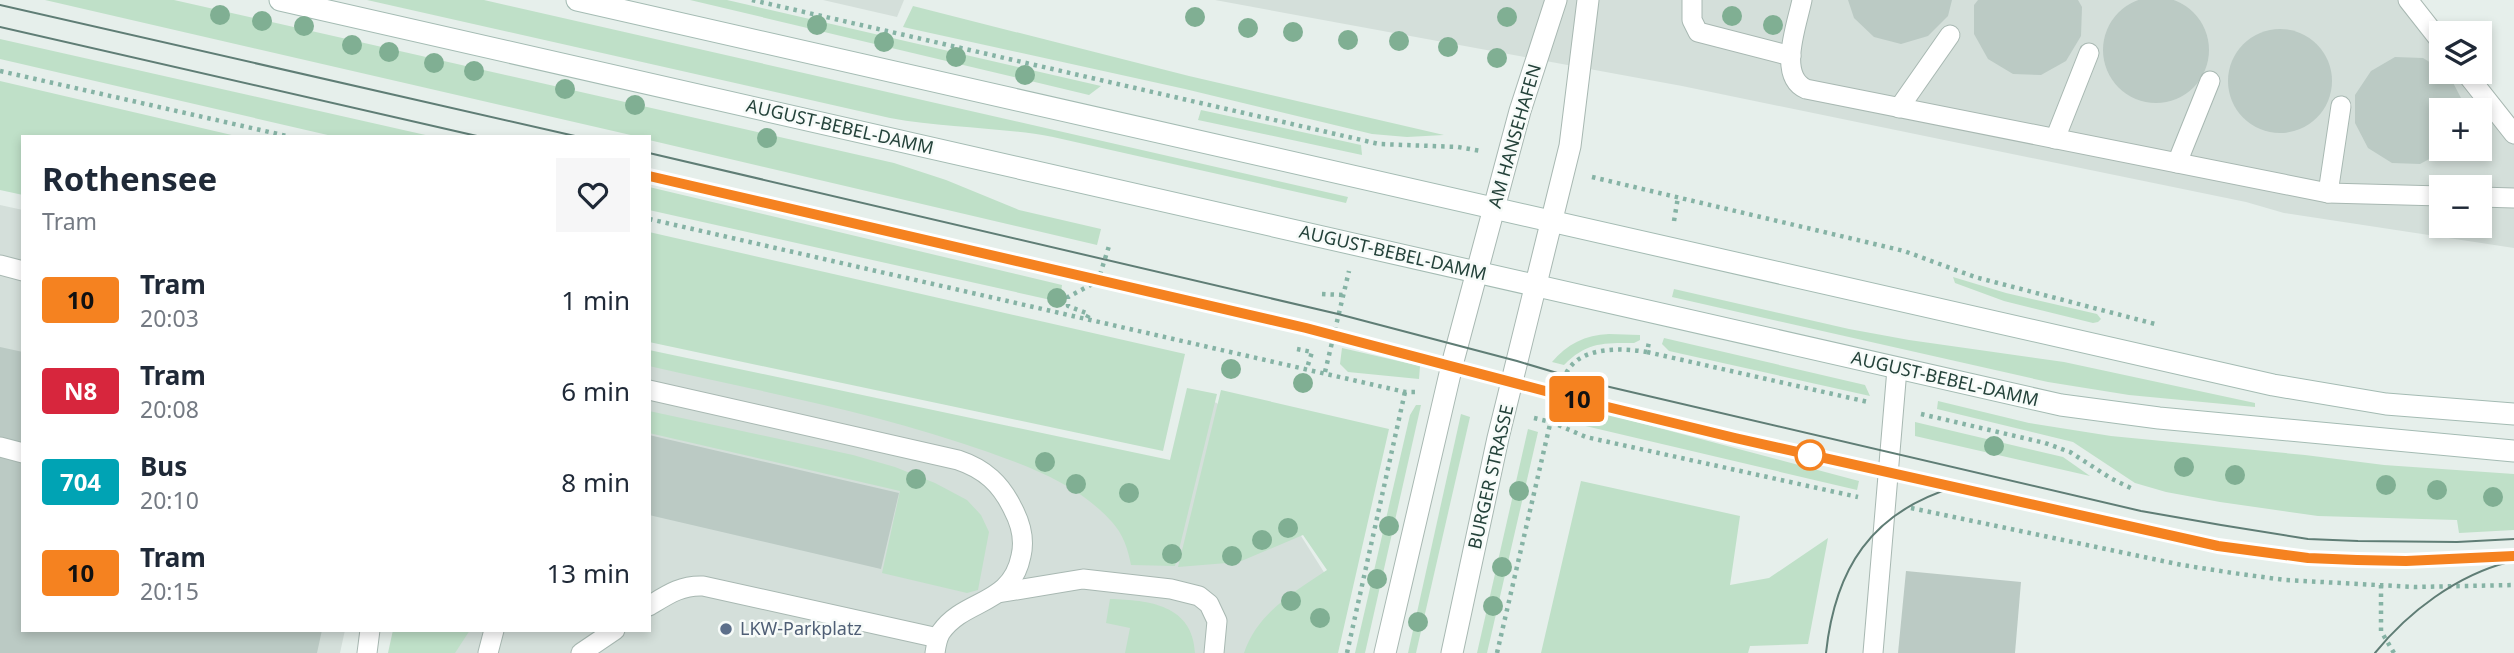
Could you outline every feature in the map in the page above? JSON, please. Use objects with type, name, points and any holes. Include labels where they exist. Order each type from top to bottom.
[{"type":"main road","name":"AUGUST-BEBEL-DAMM","points":[[280,0],[1897,369],[2085,409],[2440,446],[2514,451]]},
{"type":"main road","points":[[577,0],[2284,387],[2386,404],[2514,414]]},
{"type":"main road","name":"AM HANSEHAFEN","points":[[1477,272],[1520,111],[1556,0]]},
{"type":"main road","points":[[1552,220],[1570,146],[1588,0]]},
{"type":"main road","name":"BURGER STRASSE","points":[[1452,653],[1498,438],[1552,220]]},
{"type":"main road","points":[[1385,653],[1451,365],[1477,272]]},
{"type":"lane","points":[[1692,0],[1692,20],[1698,32],[1791,55]]},
{"type":"lane","points":[[1802,0],[1791,55],[1792,75],[1798,85],[1804,88],[2328,193],[2429,196]]},
{"type":"lane","points":[[2407,0],[2429,28]]},
{"type":"lane","points":[[1899,108],[1950,35]]},
{"type":"lane","points":[[2054,139],[2089,53]]},
{"type":"lane","points":[[2177,163],[2210,81]]},
{"type":"lane","points":[[2474,84],[2514,134]]},
{"type":"lane","points":[[2328,193],[2341,106]]},
{"type":"lane","points":[[2492,197],[2514,198]]},
{"type":"lane","points":[[0,265],[21,270]]},
{"type":"lane","points":[[1872,653],[1897,369]]},
{"type":"lane","points":[[651,390],[958,460],[977,467],[995,481],[1018,517],[1023,549],[1017,573],[1009,585],[953,622],[936,646],[703,586],[675,590],[651,605]]},
{"type":"lane","points":[[0,447],[21,452]]},
{"type":"lane","points":[[998,593],[1083,579],[1171,589],[1199,596],[1209,604],[1217,621],[1214,653]]},
{"type":"lane","points":[[367,653],[370,632]]},
{"type":"lane","points":[[488,653],[493,632]]},
{"type":"lane","points":[[581,653],[612,632]]},
{"type":"path","points":[[752,0],[1379,144],[1473,150]]},
{"type":"path","points":[[0,71],[283,135]]},
{"type":"path","points":[[1614,182],[1904,251],[1975,277],[2168,328]]},
{"type":"path","points":[[651,219],[1405,392],[1424,393]]},
{"type":"path","points":[[1087,318],[1089,314],[1068,306],[1068,297],[1098,281],[1108,246]]},
{"type":"path","points":[[1322,293],[1343,295]]},
{"type":"path","points":[[1497,653],[1551,422],[1565,374],[1575,361],[1591,354],[1614,350],[1647,352],[1650,335]]},
{"type":"path","points":[[1297,349],[1312,352],[1307,368]]},
{"type":"path","points":[[1347,653],[1405,392]]},
{"type":"path","points":[[1531,417],[1551,422],[1586,437],[1868,499]]},
{"type":"path","points":[[1926,511],[2182,565],[2285,580],[2450,588],[2514,585]]},
{"type":"path","points":[[2381,585],[2381,631],[2393,653]]},
{"type":"shaded area","points":[[823,0],[904,0],[897,17]]},
{"type":"shaded area","points":[[1215,0],[2412,0],[2429,30],[2429,84],[2462,84],[2480,98],[2429,98],[2429,161],[2492,161],[2492,108],[2514,125],[2514,248],[2448,238],[2492,238],[2492,175],[2429,175],[2429,235],[2284,213],[2246,202],[1682,86]]},
{"type":"shaded area","points":[[0,205],[21,210],[21,632],[345,632],[340,653],[0,653]]},
{"type":"shaded area","points":[[651,353],[1174,463],[1190,394],[1217,403],[1327,577],[1310,653],[414,653],[419,632],[651,632]]},
{"type":"green space","points":[[45,0],[174,0],[894,163],[946,180],[1019,210],[1101,229],[1097,245],[651,140],[651,135],[631,135]]},
{"type":"green space","points":[[367,0],[484,0],[1348,197],[1346,203],[1053,137],[890,118]]},
{"type":"green space","points":[[690,0],[727,0],[1101,86],[1089,95]]},
{"type":"green space","points":[[913,6],[1189,76],[1444,135],[1407,137],[1372,134],[1185,89],[903,27]]},
{"type":"green space","points":[[0,39],[426,135],[328,135],[0,59]]},
{"type":"green space","points":[[0,81],[232,135],[21,135],[21,195],[0,190]]},
{"type":"green space","points":[[1201,110],[1361,145],[1362,155],[1198,120]]},
{"type":"green space","points":[[651,187],[1062,285],[1060,302],[651,210]]},
{"type":"green space","points":[[651,232],[1185,354],[1163,451],[651,342]]},
{"type":"green space","points":[[1953,277],[2006,293],[2097,314],[2101,319],[2093,323],[2004,301],[1955,283]]},
{"type":"green space","points":[[1674,289],[1849,329],[2064,362],[2255,403],[2255,407],[2129,395],[2048,382],[1672,297]]},
{"type":"green space","points":[[1640,335],[1640,340],[1634,343],[1596,345],[1572,357],[1564,365],[1552,362],[1577,342],[1592,336]]},
{"type":"green space","points":[[1664,338],[1865,385],[1870,396],[1669,351],[1662,344]]},
{"type":"green space","points":[[1342,348],[1420,366],[1419,379],[1348,372],[1340,364]]},
{"type":"green space","points":[[651,350],[1170,460],[1187,388],[1217,394],[1175,566],[1131,565],[1124,542],[1112,522],[1071,488],[1039,472],[947,438],[820,404],[651,366]]},
{"type":"green space","points":[[1221,390],[1389,429],[1338,653],[1244,653],[1250,639],[1267,615],[1327,570],[1303,535],[1239,562],[1178,567]]},
{"type":"green space","points":[[1938,401],[2029,423],[2111,436],[2384,465],[2514,474],[2514,530],[2459,533],[2457,520],[2318,516],[2166,492],[2135,483],[2073,442],[1937,409]]},
{"type":"green space","points":[[1561,402],[1859,481],[1857,490],[1560,420]]},
{"type":"green space","points":[[1416,405],[1421,405],[1365,653],[1355,653],[1410,415]]},
{"type":"green space","points":[[651,411],[853,455],[895,467],[935,483],[967,500],[981,515],[989,532],[978,590],[967,593],[882,573],[900,491],[651,433]]},
{"type":"green space","points":[[1461,414],[1470,417],[1416,653],[1408,653]]},
{"type":"green space","points":[[1915,422],[2063,457],[2090,476],[1915,436]]},
{"type":"green space","points":[[1528,429],[1538,432],[1487,653],[1477,653]]},
{"type":"green space","points":[[1581,481],[1740,516],[1730,585],[1769,578],[1828,538],[1808,644],[1750,646],[1748,653],[1541,653]]},
{"type":"green space","points":[[1110,599],[1154,604],[1178,615],[1192,637],[1195,653],[1125,653],[1130,628],[1106,623]]},
{"type":"green space","points":[[393,632],[469,632],[455,653],[388,653]]},
{"type":"building","points":[[2143,-1],[2169,-1],[2185,6],[2200,21],[2208,40],[2208,60],[2200,79],[2185,94],[2166,102],[2146,102],[2127,94],[2112,79],[2104,60],[2104,40],[2112,21],[2127,6]]},
{"type":"building","points":[[1848,0],[1952,0],[1948,16],[1928,36],[1901,44],[1874,37],[1854,18]]},
{"type":"building","points":[[1978,0],[2078,0],[2082,7],[2081,36],[2066,61],[2041,75],[2013,74],[1988,59],[1974,34],[1974,5]]},
{"type":"building","points":[[2280,29],[2300,33],[2317,44],[2328,61],[2332,81],[2328,101],[2317,118],[2300,129],[2280,133],[2260,129],[2243,118],[2232,101],[2228,81],[2232,61],[2243,44],[2260,33]]},
{"type":"building","points":[[2395,57],[2423,58],[2429,62],[2429,84],[2454,84],[2461,98],[2429,98],[2429,159],[2420,164],[2392,163],[2368,148],[2355,123],[2355,95],[2371,71]]},
{"type":"building","points":[[0,347],[21,352],[21,632],[322,632],[317,653],[0,653]]},
{"type":"building","points":[[651,435],[899,493],[881,569],[651,515]]},
{"type":"building","points":[[1906,571],[2021,582],[2015,653],[1898,653]]},
{"type":"tram line","points":[[0,5],[571,135]]},
{"type":"tram line","points":[[0,27],[473,135]]},
{"type":"tram line","points":[[651,153],[1338,314],[1584,381],[2141,511],[2308,539],[2457,542],[2514,539]]},
{"type":"tram line","points":[[651,176],[1306,328],[1630,413],[2218,546],[2308,558],[2357,560],[2406,561],[2514,556]]},
{"type":"tram line","name":"10","points":[[651,176],[1306,328],[1630,413],[2134,529],[2218,546],[2308,558],[2406,561],[2514,556]]},
{"type":"tram line","points":[[1826,653],[1838,595],[1862,548],[1880,528],[1901,512],[1926,498],[1955,487]]},
{"type":"tram line","points":[[2375,653],[2403,623],[2435,597],[2471,576],[2509,562]]},
{"type":"place","name":"LKW-Parkplatz","points":[[726,629]]}]
